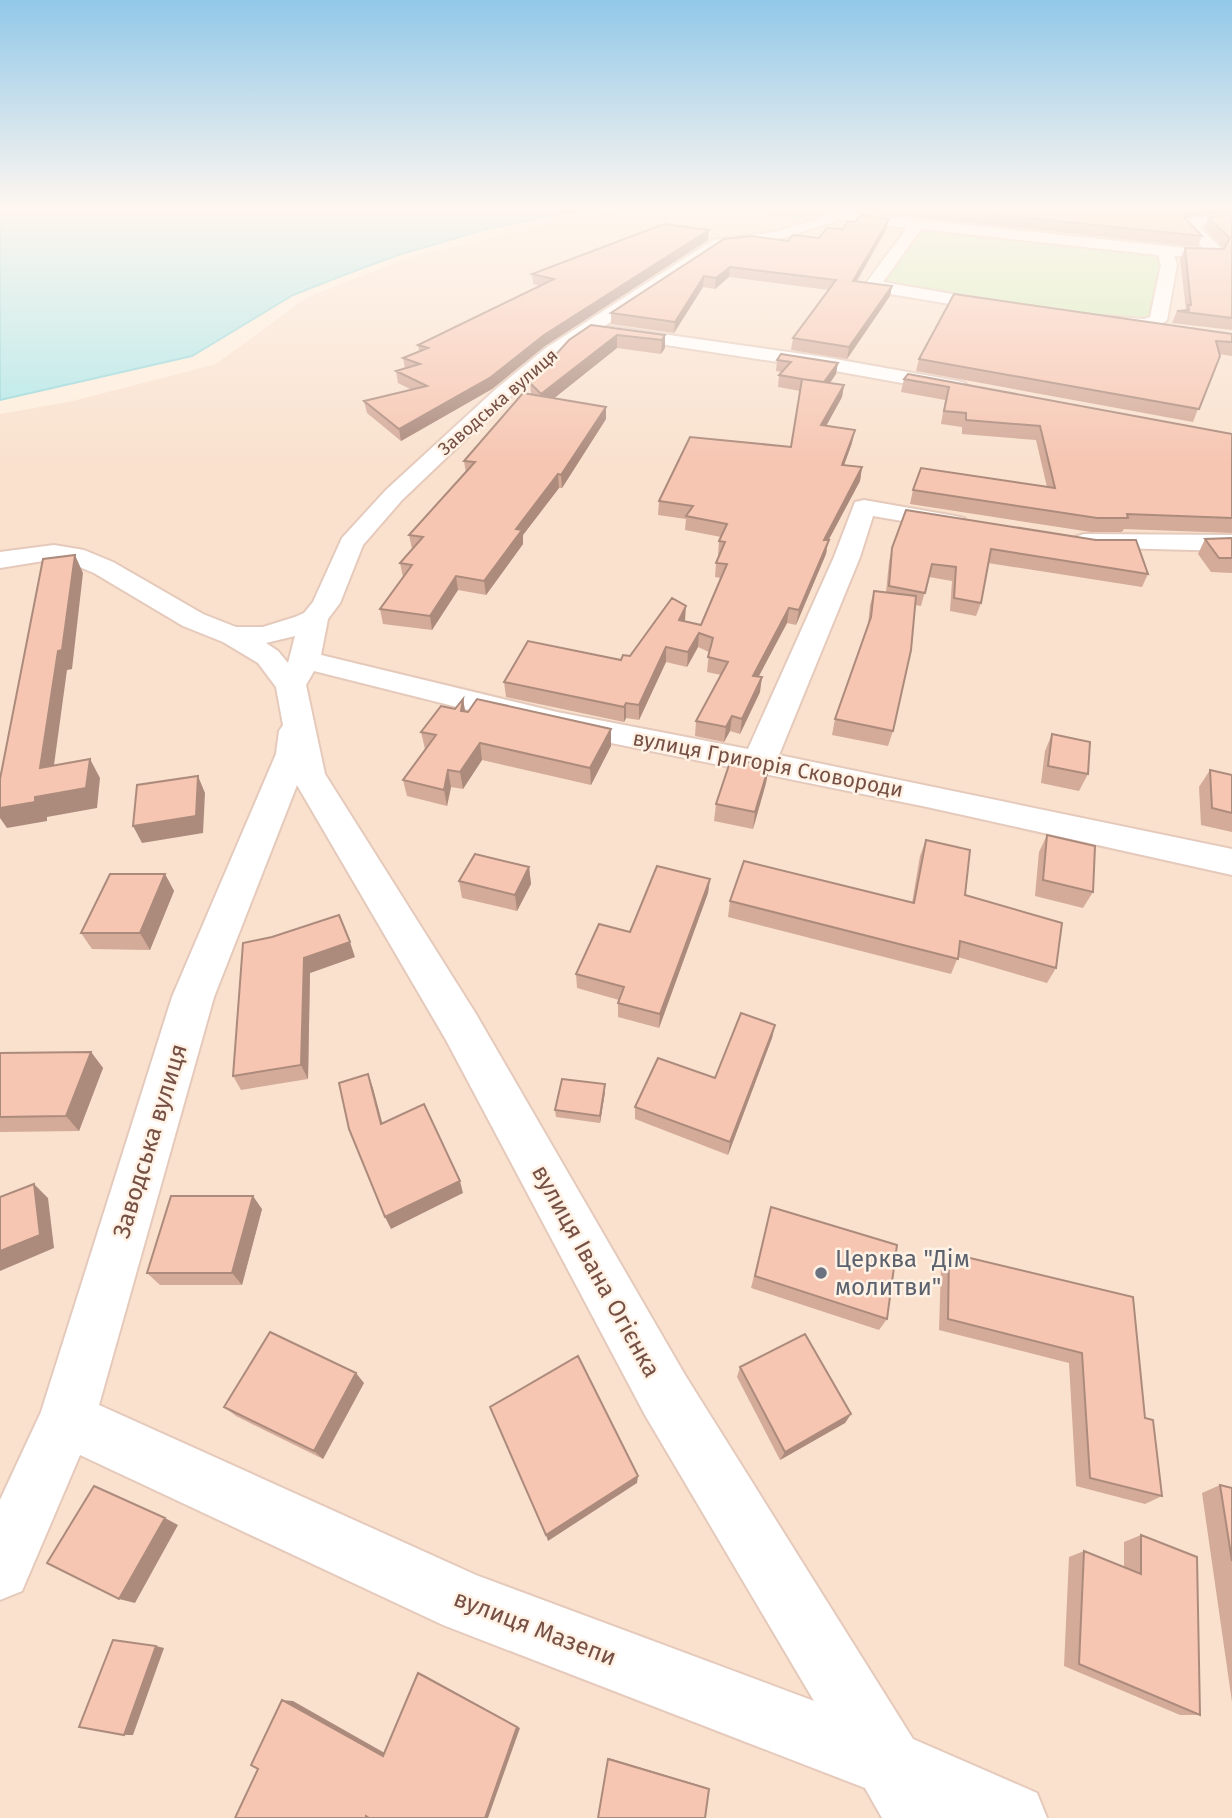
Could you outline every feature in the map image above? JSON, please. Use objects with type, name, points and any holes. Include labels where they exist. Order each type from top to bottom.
[{"type":"street","name":"Заводська вулиця","points":[[0,1569],[67,1419],[192,998],[293,754],[298,686],[314,619],[326,603],[351,543],[394,495],[504,392],[553,352],[644,292]]},
{"type":"street","points":[[908,292],[1022,310]]},
{"type":"street","points":[[1146,325],[1158,320],[1164,292]]},
{"type":"street","points":[[1085,318],[1146,325],[1171,331]]},
{"type":"street","points":[[588,329],[824,363],[974,390]]},
{"type":"street","points":[[759,762],[848,557],[864,507],[979,527]]},
{"type":"street","points":[[1054,538],[1091,543],[1232,543]]},
{"type":"street","points":[[0,560],[47,553],[83,557],[166,604],[244,635],[298,686]]},
{"type":"street","points":[[244,635],[292,630],[314,619]]},
{"type":"street","name":"вулиця Григорія Сковороди","points":[[298,686],[372,679],[556,722],[927,795],[1232,862]]},
{"type":"street","name":"вулиця Івана Огієнка","points":[[298,686],[308,774],[461,1027],[665,1395],[922,1818]]},
{"type":"street","name":"вулиця Мазепи","points":[[67,1419],[465,1603],[891,1764],[1012,1818]]},
{"type":"shaded area","points":[[322,292],[871,292],[922,301],[1162,331],[1169,292],[1232,292],[1232,1818],[0,1818],[0,414],[73,401],[216,364],[306,298]]},
{"type":"green space","points":[[939,292],[1157,292],[1152,317],[1143,322]]},
{"type":"water","points":[[0,292],[301,292],[192,356],[0,400]]},
{"type":"building","points":[[528,292],[612,292],[544,335],[491,377],[399,429],[364,401],[427,386],[396,371],[420,364],[403,358],[428,348],[418,345]]},
{"type":"building","points":[[643,292],[694,292],[675,322],[611,313]]},
{"type":"building","points":[[827,292],[888,292],[849,347],[793,338]]},
{"type":"building","points":[[1190,292],[1232,292],[1232,318],[1177,311],[1189,310],[1188,305],[1191,305]]},
{"type":"building","points":[[954,294],[1232,334],[1232,342],[1216,341],[1220,356],[1199,409],[919,359]]},
{"type":"building","points":[[591,325],[665,335],[662,340],[617,335],[541,394],[530,383],[569,340]]},
{"type":"building","points":[[781,354],[838,363],[824,382],[802,379],[779,375],[791,362],[777,360]]},
{"type":"building","points":[[908,374],[1232,434],[1232,518],[1127,514],[1128,518],[1097,518],[913,490],[921,468],[1055,488],[1040,426],[966,420],[966,413],[944,411],[949,387],[904,379]]},
{"type":"building","points":[[802,379],[844,385],[821,425],[855,430],[842,465],[862,467],[824,540],[829,540],[799,610],[789,608],[753,676],[762,677],[742,719],[732,716],[726,727],[696,721],[728,662],[708,657],[713,638],[699,633],[688,652],[666,647],[639,705],[626,703],[624,707],[504,682],[528,641],[621,660],[623,655],[630,656],[672,598],[686,606],[679,620],[701,625],[727,564],[716,563],[725,542],[719,541],[727,524],[686,516],[693,506],[659,501],[690,437],[791,447]]},
{"type":"building","points":[[523,393],[606,407],[561,475],[558,474],[516,529],[522,530],[484,581],[456,576],[430,616],[380,609],[412,565],[400,563],[423,537],[409,535],[475,462],[464,461]]},
{"type":"building","points":[[906,510],[1096,540],[1136,540],[1148,574],[991,549],[981,603],[954,598],[956,567],[932,564],[925,593],[889,586],[892,548]]},
{"type":"building","points":[[1232,538],[1232,558],[1219,558],[1205,539]]},
{"type":"building","points":[[75,555],[62,650],[58,651],[40,768],[90,759],[86,788],[35,797],[35,802],[0,808],[0,779],[43,559]]},
{"type":"building","points":[[874,591],[916,596],[911,650],[893,731],[835,719],[871,617]]},
{"type":"building","points":[[463,699],[461,711],[468,712],[477,699],[611,729],[590,768],[480,743],[460,772],[448,770],[444,790],[403,780],[436,735],[421,732],[441,706],[455,709]]},
{"type":"building","points":[[1052,734],[1090,742],[1088,774],[1048,766]]},
{"type":"building","points":[[731,759],[769,766],[755,812],[716,804]]},
{"type":"building","points":[[1210,770],[1232,775],[1232,813],[1212,808]]},
{"type":"building","points":[[198,776],[196,816],[133,826],[137,785]]},
{"type":"building","points":[[1047,835],[1095,846],[1093,892],[1043,880]]},
{"type":"building","points":[[926,840],[970,850],[965,895],[1062,923],[1056,968],[960,941],[958,959],[730,901],[744,861],[914,903]]},
{"type":"building","points":[[475,854],[529,867],[515,895],[459,881]]},
{"type":"building","points":[[657,866],[710,879],[660,1014],[618,1003],[624,987],[576,974],[599,924],[630,932]]},
{"type":"building","points":[[110,874],[165,874],[140,933],[81,933]]},
{"type":"building","points":[[339,915],[350,942],[304,958],[301,1065],[233,1076],[243,943],[272,937]]},
{"type":"building","points":[[741,1013],[775,1025],[730,1142],[635,1107],[658,1058],[715,1078]]},
{"type":"building","points":[[91,1052],[66,1116],[0,1117],[0,1053]]},
{"type":"building","points":[[368,1074],[381,1124],[424,1104],[460,1181],[385,1217],[349,1129],[339,1083]]},
{"type":"building","points":[[562,1079],[605,1084],[600,1116],[555,1110]]},
{"type":"building","points":[[34,1184],[40,1235],[0,1251],[0,1197]]},
{"type":"building","points":[[171,1196],[253,1196],[232,1273],[147,1273]]},
{"type":"building","name":"Церква \"Дім молитви\"","points":[[771,1207],[897,1245],[887,1319],[755,1276]]},
{"type":"building","points":[[949,1253],[1133,1297],[1145,1418],[1153,1420],[1162,1496],[1090,1478],[1082,1353],[948,1319]]},
{"type":"building","points":[[270,1332],[356,1373],[314,1451],[224,1407]]},
{"type":"building","points":[[805,1334],[851,1414],[785,1452],[740,1367]]},
{"type":"building","points":[[578,1356],[638,1476],[546,1535],[490,1407]]},
{"type":"building","points":[[1220,1485],[1232,1488],[1232,1561]]},
{"type":"building","points":[[94,1486],[165,1518],[119,1599],[47,1563]]},
{"type":"building","points":[[1141,1535],[1197,1557],[1200,1715],[1079,1664],[1084,1551],[1141,1574]]},
{"type":"building","points":[[113,1640],[156,1646],[124,1735],[79,1727]]},
{"type":"building","points":[[418,1673],[517,1727],[485,1818],[235,1818],[258,1769],[251,1765],[282,1700],[383,1756]]},
{"type":"building","points":[[608,1759],[709,1789],[705,1818],[598,1818]]},
{"type":"place","name":"Церква \"Дім молитви\"","points":[[821,1273]]}]
